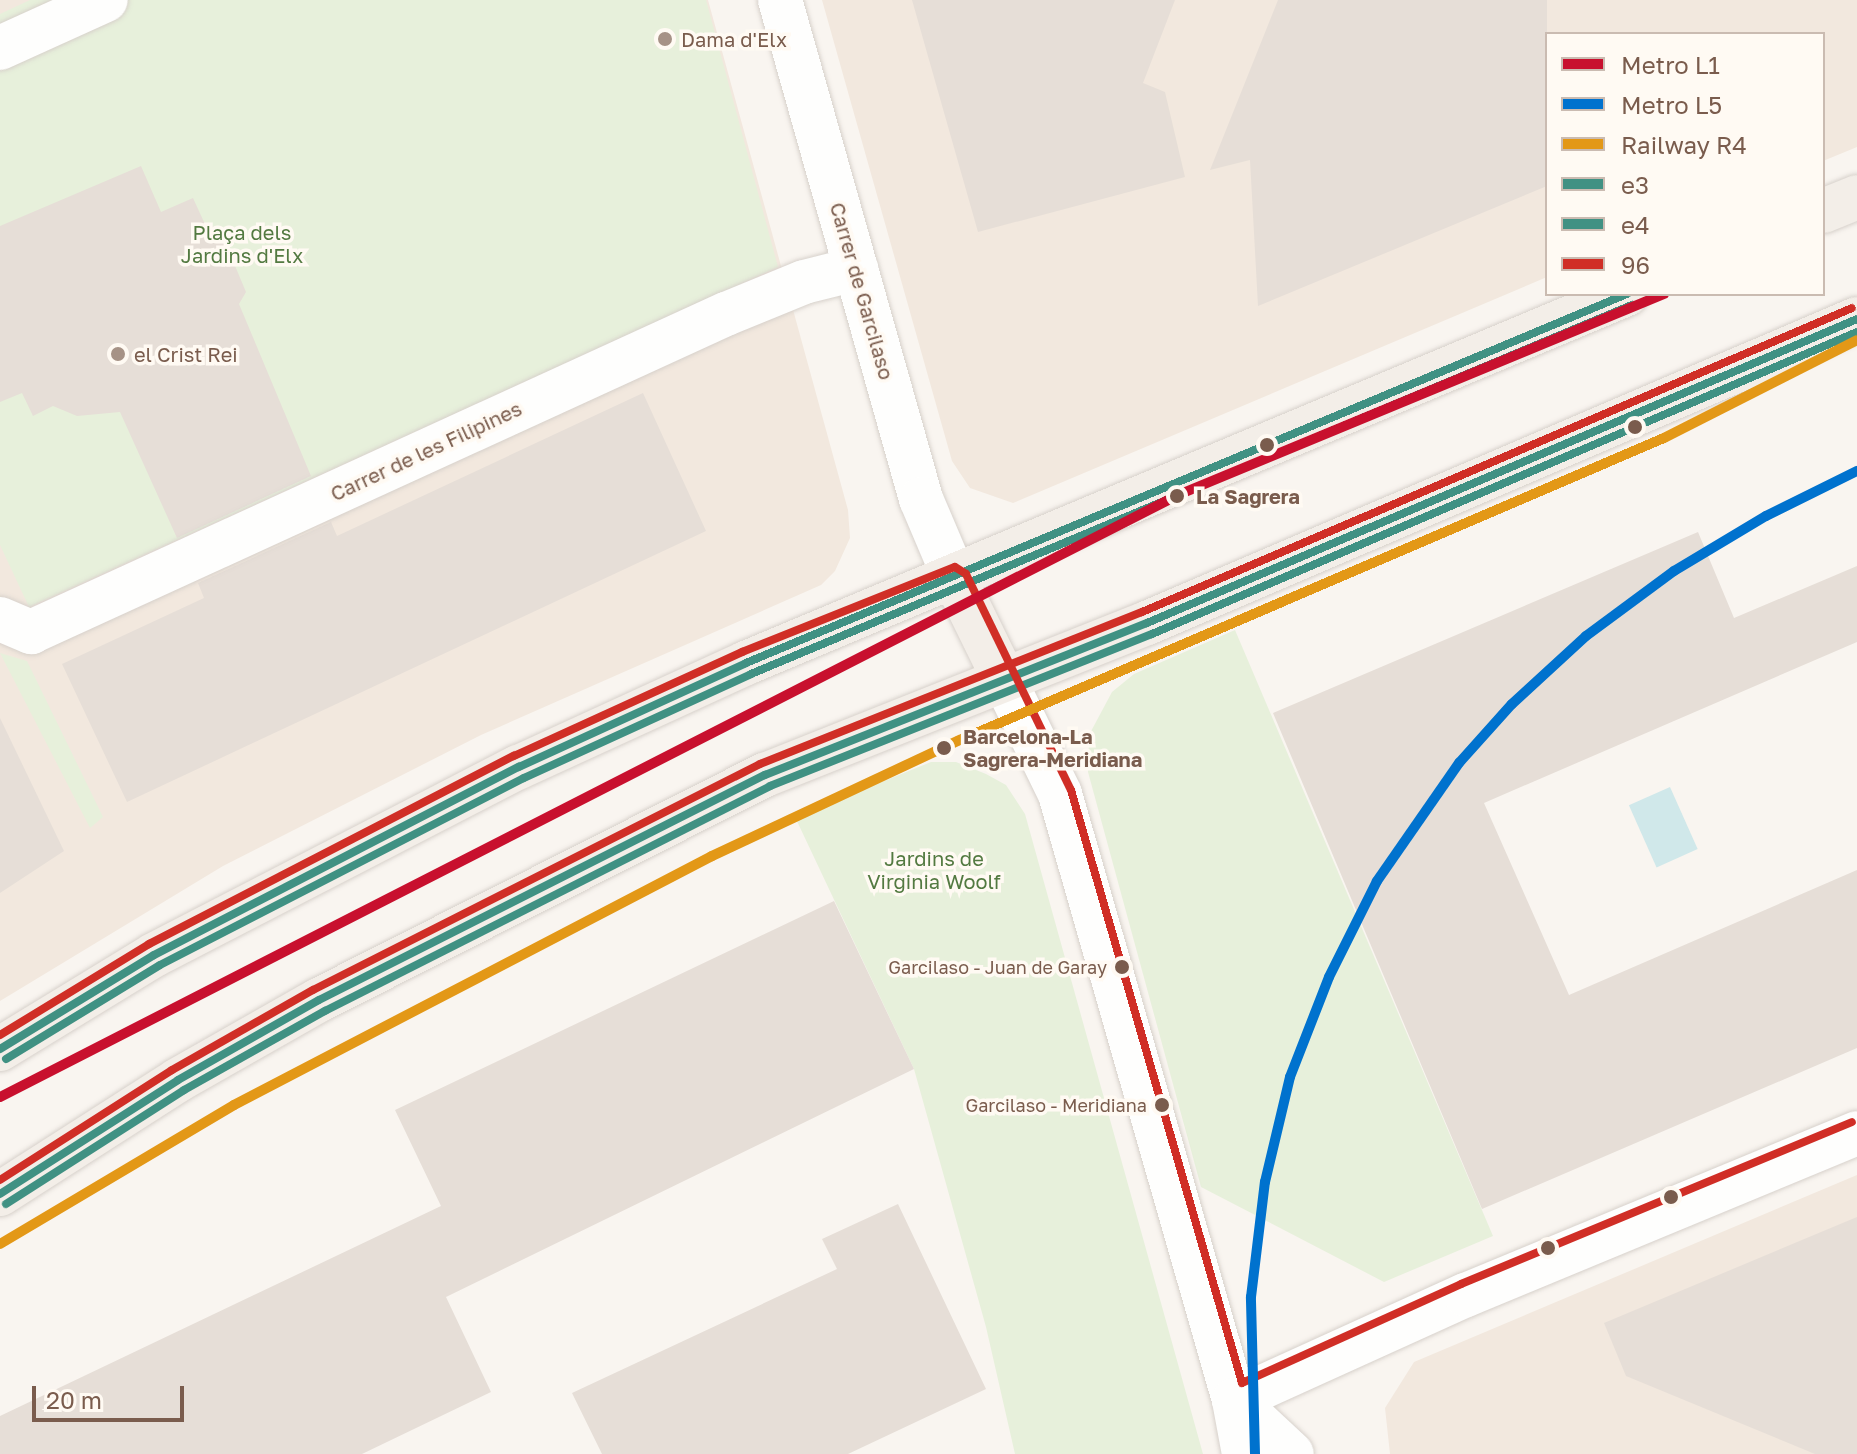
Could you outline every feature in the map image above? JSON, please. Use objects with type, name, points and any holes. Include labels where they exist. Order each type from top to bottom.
[{"type":"main road","points":[[1825,210],[1857,197]]},
{"type":"main road","points":[[0,1049],[154,955],[519,767],[746,663],[955,579],[1622,296]]},
{"type":"main road","points":[[0,1194],[178,1080],[447,934],[765,775],[1003,677],[1162,617],[1857,319]]},
{"type":"main road","points":[[955,579],[1003,677]]},
{"type":"street","points":[[0,48],[106,0]]},
{"type":"street","name":"Carrer de Garcilaso","points":[[780,0],[921,499],[955,579]]},
{"type":"street","name":"Carrer de les Filipines","points":[[0,619],[31,632],[726,314],[804,282],[856,269]]},
{"type":"street","points":[[1003,677],[1060,794],[1234,1400],[1244,1454]]},
{"type":"street","points":[[1234,1400],[1466,1295],[1857,1133]]},
{"type":"street","points":[[1234,1400],[1292,1454]]},
{"type":"shaded area","points":[[0,0],[708,0],[848,510],[850,538],[835,571],[821,585],[481,735],[223,866],[0,1001]]},
{"type":"shaded area","points":[[822,0],[1857,0],[1857,147],[1825,160],[1825,32],[1545,32],[1545,278],[1013,503],[970,488],[952,461]]},
{"type":"shaded area","points":[[1857,1175],[1857,1454],[1390,1454],[1385,1408],[1414,1362]]},
{"type":"green space","name":"Plaça dels Jardins d'Elx","points":[[30,0],[706,0],[778,267],[29,607],[0,545],[0,14]]},
{"type":"green space","points":[[1235,630],[1493,1236],[1384,1282],[1201,1187],[1088,772],[1089,735],[1112,692],[1134,674]]},
{"type":"green space","points":[[0,653],[27,661],[103,817],[90,828]]},
{"type":"green space","name":"Jardins de Virginia Woolf","points":[[931,762],[956,762],[1006,785],[1025,814],[1203,1454],[1015,1454],[986,1327],[914,1069],[795,817]]},
{"type":"water","points":[[1670,787],[1698,849],[1657,867],[1629,805]]},
{"type":"building","points":[[912,0],[1175,0],[1143,83],[1165,92],[1185,177],[978,232]]},
{"type":"building","points":[[1278,0],[1547,0],[1545,187],[1258,306],[1250,160],[1210,170]]},
{"type":"building","name":"el Crist Rei","points":[[141,166],[161,212],[193,198],[204,222],[220,230],[246,292],[239,304],[311,476],[177,538],[120,412],[77,416],[53,406],[33,416],[22,393],[0,402],[0,226]]},
{"type":"building","points":[[643,393],[706,531],[127,802],[62,664],[204,598],[198,583],[331,522],[337,536]]},
{"type":"building","points":[[1698,532],[1734,618],[1857,566],[1857,642],[1484,803],[1569,995],[1857,870],[1857,1048],[1482,1209],[1273,713]]},
{"type":"building","points":[[0,718],[64,851],[0,893]]},
{"type":"building","points":[[834,901],[914,1069],[446,1297],[491,1392],[362,1454],[0,1454],[0,1416],[441,1206],[395,1110]]},
{"type":"building","points":[[898,1204],[986,1389],[848,1454],[602,1454],[572,1393],[837,1269],[822,1239]]},
{"type":"building","points":[[1857,1217],[1857,1454],[1815,1454],[1626,1376],[1604,1323]]},
{"type":"metro line","name":"L1","points":[[0,1097],[1178,495],[1659,296]]},
{"type":"metro line","name":"L5","points":[[1255,1454],[1251,1297],[1265,1182],[1290,1077],[1329,977],[1377,881],[1459,763],[1512,704],[1586,636],[1674,571],[1766,516],[1857,471]]},
{"type":"rail line","name":"R4","points":[[0,1244],[234,1105],[712,856],[960,740],[1664,438],[1857,340]]},
{"type":"transit line","name":"e3","points":[[0,1049],[154,955],[519,767],[746,663],[1622,296]]},
{"type":"transit line","name":"e4","points":[[6,1059],[160,965],[524,778],[751,674],[1632,305]]},
{"type":"transit line","name":"96","points":[[0,1180],[172,1070],[313,990],[760,764],[1142,612],[1852,308]]},
{"type":"transit line","name":"e3","points":[[0,1194],[178,1080],[319,1000],[765,775],[1147,623],[1857,319]]},
{"type":"transit line","name":"e4","points":[[6,1204],[184,1090],[325,1011],[770,786],[1152,634],[1857,332]]},
{"type":"transit line","name":"96","points":[[0,1035],[149,944],[514,756],[742,652],[955,567],[966,574],[1071,790],[1242,1383],[1461,1284],[1852,1122]]},
{"type":"place","name":"Dama d'Elx","points":[[665,39]]},
{"type":"place","name":"el Crist Rei","points":[[118,354]]},
{"type":"place","name":"La Sagrera","points":[[1177,496]]},
{"type":"place","name":"Barcelona-La Sagrera-Meridiana","points":[[944,748]]},
{"type":"place","name":"Garcilaso - Juan de Garay","points":[[1122,967]]},
{"type":"place","name":"Garcilaso - Meridiana","points":[[1162,1105]]}]
